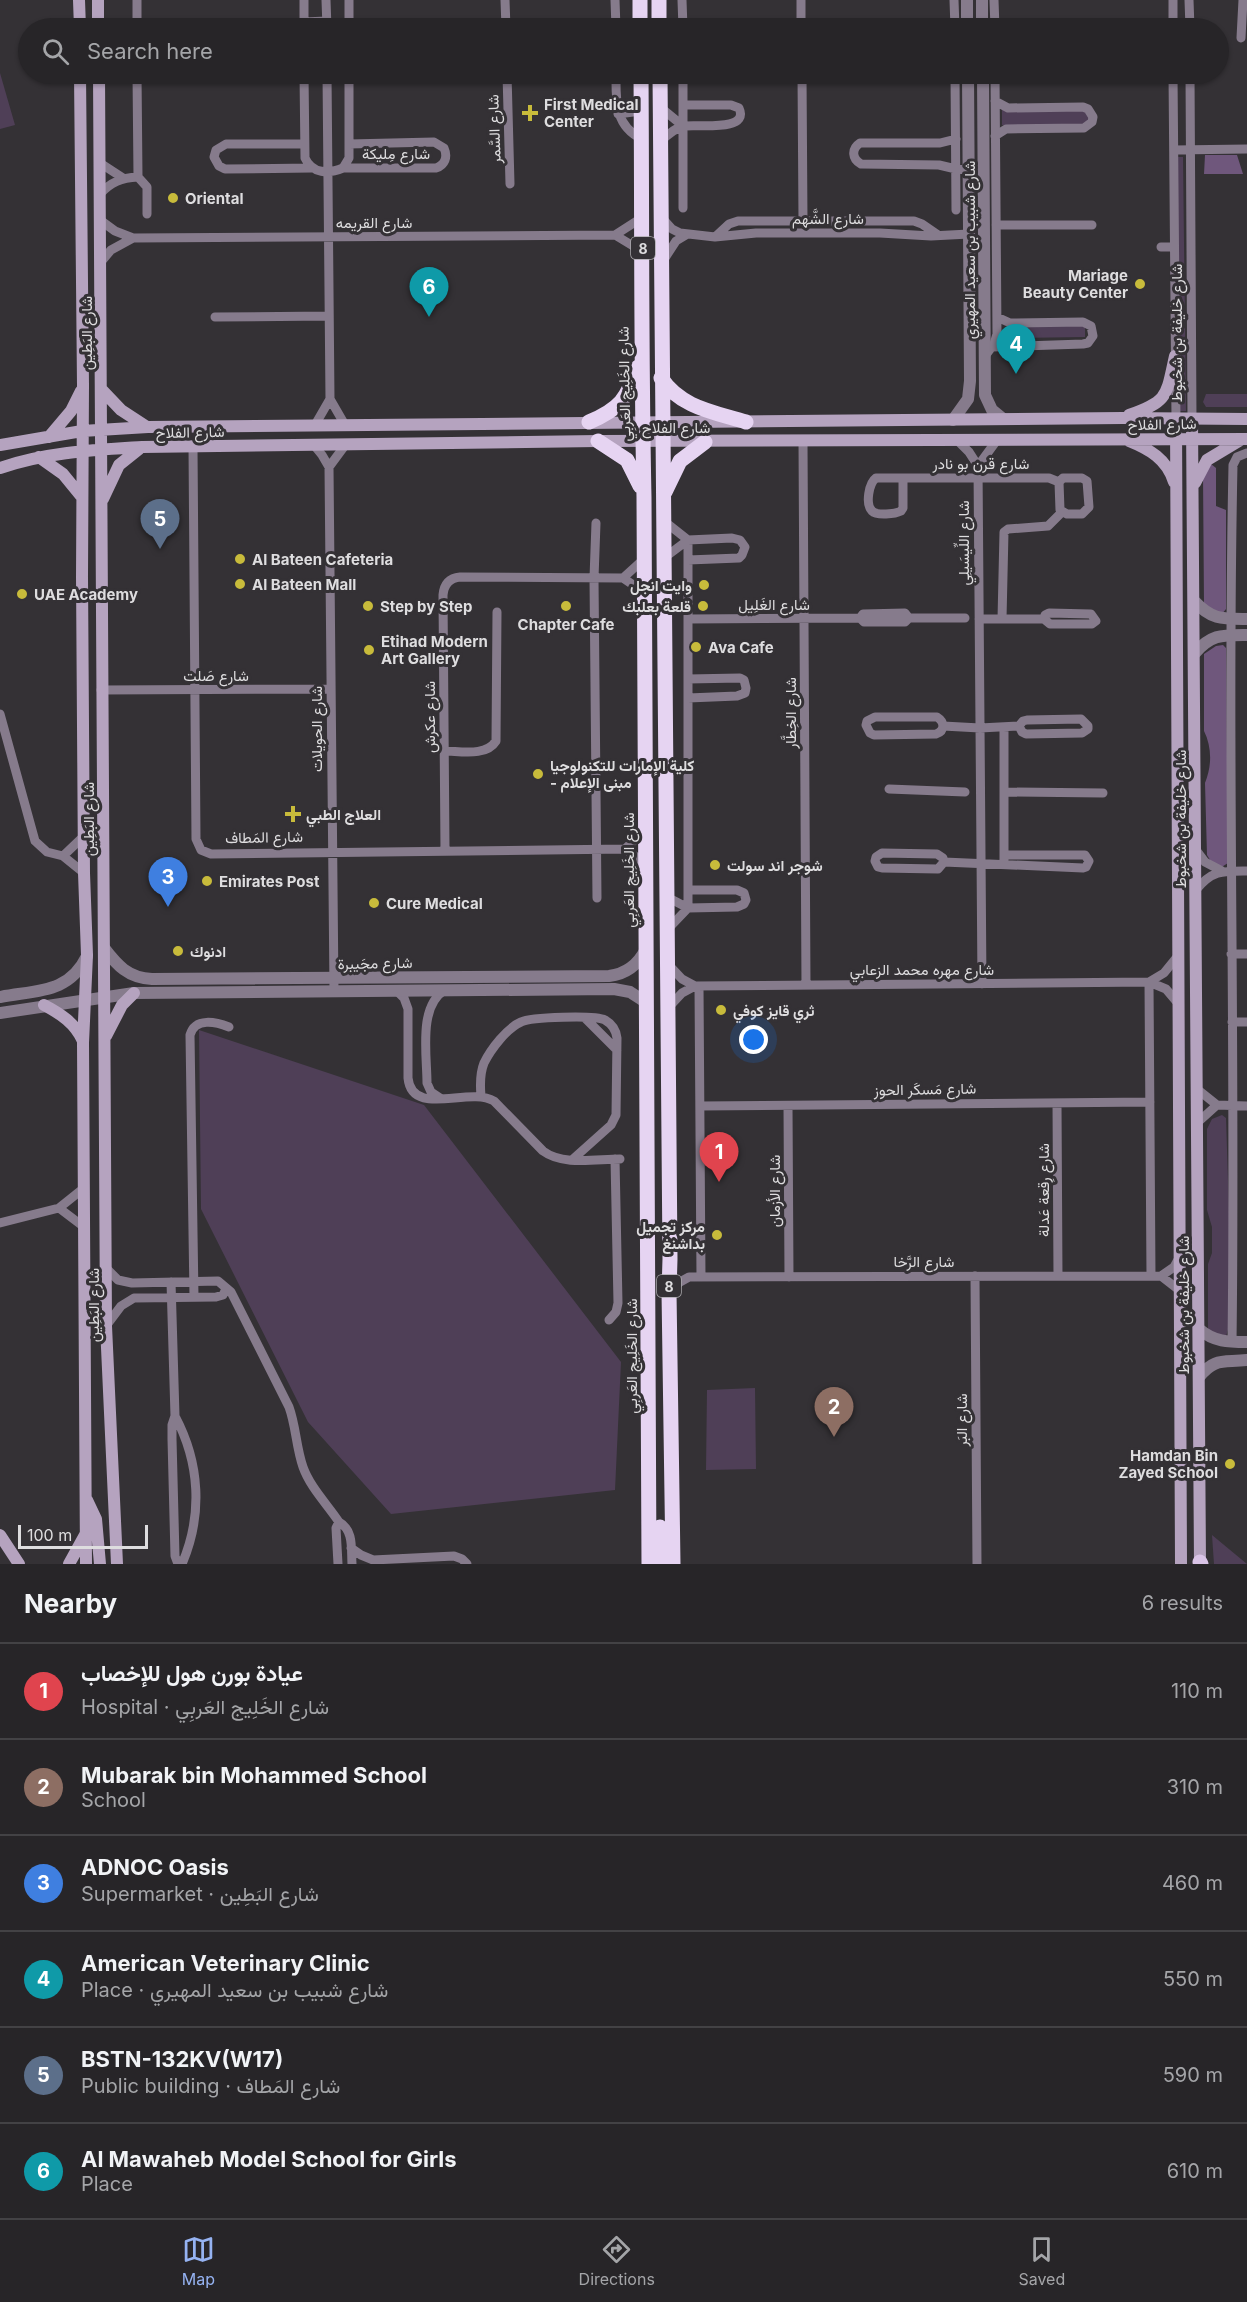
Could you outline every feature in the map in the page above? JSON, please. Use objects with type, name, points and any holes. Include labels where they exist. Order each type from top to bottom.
[{"type":"highway","points":[[640,0],[640,18]]},
{"type":"highway","points":[[659,0],[659,18]]},
{"type":"highway","name":"شارع الخَلِيج العَربِي","points":[[641,84],[649,1564]]},
{"type":"highway","name":"8","points":[[660,84],[673,1564]]},
{"type":"highway","points":[[589,422],[610,413],[617,407],[632,382],[641,357]]},
{"type":"highway","points":[[661,378],[672,392],[684,401],[746,422]]},
{"type":"highway","points":[[598,441],[630,463],[645,497]]},
{"type":"highway","points":[[663,498],[677,465],[705,442]]},
{"type":"highway","points":[[650,1490],[658,1510],[660,1564]]},
{"type":"main road","points":[[79,0],[80,18]]},
{"type":"main road","points":[[98,0],[98,18]]},
{"type":"main road","name":"شارع البَطِين","points":[[80,84],[83,386],[81,496],[84,873],[87,955],[83,1043],[86,1564]]},
{"type":"main road","name":"شارع البَطِين","points":[[99,84],[101,690],[108,1270],[106,1326],[117,1564]]},
{"type":"main road","points":[[1123,418],[1160,402],[1168,387],[1175,356]]},
{"type":"main road","points":[[49,437],[70,411],[83,386]]},
{"type":"main road","points":[[101,389],[121,410],[148,427]]},
{"type":"main road","name":"شارع الفلاح","points":[[0,445],[82,431],[148,427],[1123,418],[1247,419]]},
{"type":"main road","name":"شارع خليفة بن شخبوط","points":[[1176,419],[1181,1564]]},
{"type":"main road","name":"شارع خليفة بن شخبوط","points":[[1192,419],[1200,1563]]},
{"type":"main road","points":[[1125,439],[1143,447],[1162,460],[1176,486]]},
{"type":"main road","points":[[1193,487],[1207,460],[1244,439]]},
{"type":"main road","name":"شارع الفلاح","points":[[0,468],[39,457],[81,451],[142,447],[598,441],[1244,439]]},
{"type":"main road","points":[[100,506],[119,465],[142,447]]},
{"type":"main road","points":[[39,457],[63,474],[81,496]]},
{"type":"main road","points":[[105,1037],[122,1005],[134,993]]},
{"type":"main road","points":[[44,1005],[62,1014],[72,1024],[83,1043]]},
{"type":"main road","points":[[85,1496],[96,1519],[100,1564]]},
{"type":"main road","points":[[69,1564],[86,1534]]},
{"type":"main road","points":[[0,1536],[20,1563]]},
{"type":"street","points":[[137,0],[137,18]]},
{"type":"street","points":[[304,0],[304,18]]},
{"type":"street","points":[[326,0],[327,18]]},
{"type":"street","points":[[349,0],[349,18]]},
{"type":"street","points":[[505,0],[506,18]]},
{"type":"street","points":[[615,0],[615,18]]},
{"type":"street","points":[[682,0],[682,18]]},
{"type":"street","points":[[801,0],[801,18]]},
{"type":"street","points":[[954,0],[955,18]]},
{"type":"street","points":[[967,0],[967,18]]},
{"type":"street","points":[[982,0],[982,18]]},
{"type":"street","points":[[994,0],[995,18]]},
{"type":"street","points":[[1173,0],[1173,18]]},
{"type":"street","points":[[1189,0],[1190,18]]},
{"type":"street","points":[[1241,38],[1245,17],[1243,0]]},
{"type":"street","points":[[137,84],[138,177],[147,187],[147,214]]},
{"type":"street","points":[[304,84],[305,158],[312,168]]},
{"type":"street","points":[[327,84],[330,399],[345,425]]},
{"type":"street","name":"شارع مِليكة","points":[[343,168],[349,158],[349,84]]},
{"type":"street","name":"شارع السَّمر","points":[[507,84],[510,183]]},
{"type":"street","points":[[617,84],[621,118],[629,131],[642,139]]},
{"type":"street","points":[[683,84],[683,208]]},
{"type":"street","points":[[802,84],[802,221]]},
{"type":"street","points":[[955,84],[956,139],[962,170],[956,210]]},
{"type":"street","name":"شارع شبيب بن سعيد المهيري","points":[[953,420],[968,399],[970,381],[969,234],[962,170],[969,149],[968,84]]},
{"type":"street","name":"شارع شبيب بن سعيد المهيري","points":[[983,84],[983,148],[990,181],[986,400],[992,410],[1003,419]]},
{"type":"street","points":[[988,352],[996,339],[997,317],[996,225],[990,181],[995,136],[995,84]]},
{"type":"street","name":"شارع خليفة بن شخبوط","points":[[1173,84],[1176,419]]},
{"type":"street","name":"شارع خليفة بن شخبوط","points":[[1190,84],[1192,419]]},
{"type":"street","points":[[995,101],[1008,108],[1083,107],[1088,109],[1093,117],[1092,122],[1084,129],[1006,129],[995,136]]},
{"type":"street","points":[[660,142],[683,126],[732,124],[741,116],[739,108],[735,105],[683,105]]},
{"type":"street","points":[[621,118],[641,107]]},
{"type":"street","points":[[660,107],[683,126]]},
{"type":"street","name":"شارع شبيب بن سعيد المهيري","points":[[956,139],[940,143],[860,143],[853,154],[861,164],[942,165],[962,170]]},
{"type":"street","name":"شارع مِليكة","points":[[304,144],[226,144],[216,150],[214,157],[219,166],[225,169],[312,168],[328,172],[343,168],[435,168],[444,163],[446,156],[444,148],[434,142],[350,144]]},
{"type":"street","points":[[969,149],[983,148]]},
{"type":"street","points":[[1174,150],[1247,149]]},
{"type":"street","points":[[100,163],[110,172],[123,178]]},
{"type":"street","points":[[100,194],[110,184],[123,178],[138,177]]},
{"type":"street","points":[[643,217],[615,235],[643,252]]},
{"type":"street","points":[[661,217],[672,230],[686,235]]},
{"type":"street","name":"شارع القريمه","points":[[100,220],[115,231],[133,238],[615,235]]},
{"type":"street","points":[[715,237],[732,222],[802,221],[914,221],[923,231],[938,235],[969,234]]},
{"type":"street","points":[[732,222],[729,231],[732,237]]},
{"type":"street","name":"شارع شبيب بن سعيد المهيري","points":[[996,225],[1092,225]]},
{"type":"street","name":"شارع الشَّهم","points":[[686,235],[732,237],[756,233],[923,231]]},
{"type":"street","points":[[662,263],[673,244],[686,235]]},
{"type":"street","points":[[100,263],[111,250],[133,238]]},
{"type":"street","points":[[1161,247],[1174,247]]},
{"type":"street","points":[[215,317],[329,316]]},
{"type":"street","name":"شارع شبيب بن سعيد المهيري","points":[[988,352],[1006,345],[1083,344],[1088,343],[1093,336],[1091,326],[1083,322],[1010,324],[997,317]]},
{"type":"street","points":[[315,425],[330,399]]},
{"type":"street","points":[[957,440],[978,466],[997,440]]},
{"type":"street","name":"شارع الخِطَّار","points":[[803,441],[806,985]]},
{"type":"street","points":[[313,444],[329,467],[346,444]]},
{"type":"street","name":"شارع المَطاف","points":[[193,447],[196,839],[201,850],[211,854],[625,849]]},
{"type":"street","points":[[1232,1342],[1232,1022],[1226,871],[1232,756],[1230,619],[1233,465],[1237,458],[1247,453]]},
{"type":"street","name":"شارع اللِّيسَيلِي","points":[[978,466],[982,984]]},
{"type":"street","name":"شارع الحويلات","points":[[329,467],[334,984]]},
{"type":"street","name":"شارع قرن بو نادر","points":[[903,478],[903,508],[901,511],[877,513],[869,508],[872,481],[876,478],[903,478],[1049,478],[1059,482],[1063,478],[1082,478],[1088,483],[1089,507],[1082,514],[1062,512],[1048,526],[1008,529],[1004,532],[1002,619]]},
{"type":"street","points":[[1059,482],[1059,507],[1062,512]]},
{"type":"street","points":[[664,521],[688,540]]},
{"type":"street","name":"شارع الخَلِيج العَربِي","points":[[596,524],[594,578],[597,898]]},
{"type":"street","points":[[664,558],[688,540],[736,538],[745,547],[739,558],[688,560]]},
{"type":"street","points":[[666,930],[688,908],[688,540]]},
{"type":"street","points":[[645,558],[623,578],[645,593]]},
{"type":"street","name":"شارع عكرش","points":[[444,850],[443,594],[447,584],[460,577],[623,578]]},
{"type":"street","points":[[1194,601],[1209,615],[1247,619]]},
{"type":"street","points":[[444,751],[484,751],[492,747],[496,741],[497,612]]},
{"type":"street","name":"شارع الغَلِيل","points":[[688,619],[860,618],[863,614],[905,613],[909,618],[965,618]]},
{"type":"street","points":[[1049,613],[1091,614],[1096,621],[1092,624],[1050,624],[1044,619],[1049,613]]},
{"type":"street","points":[[979,619],[1044,619]]},
{"type":"street","points":[[1194,654],[1209,640],[1230,635],[1247,635]]},
{"type":"street","points":[[688,679],[740,678],[747,688],[745,693],[737,696],[688,698]]},
{"type":"street","name":"شارع صَلت","points":[[101,690],[331,689]]},
{"type":"street","points":[[0,714],[35,841],[47,852],[63,856],[84,873]]},
{"type":"street","points":[[875,717],[934,717],[942,720],[943,726],[941,732],[936,734],[874,735],[870,734],[866,725],[867,721],[875,717]]},
{"type":"street","points":[[943,726],[1004,727],[1019,726],[1027,720],[1081,719],[1088,729],[1082,733],[1026,734],[1019,726]]},
{"type":"street","points":[[1004,727],[1004,866]]},
{"type":"street","points":[[889,789],[965,792]]},
{"type":"street","points":[[1004,792],[1103,793]]},
{"type":"street","points":[[646,829],[625,849],[646,865]]},
{"type":"street","points":[[63,856],[84,836]]},
{"type":"street","points":[[1196,850],[1205,862],[1226,871]]},
{"type":"street","points":[[882,853],[937,854],[944,862],[938,869],[878,867],[875,861],[876,857],[882,853]]},
{"type":"street","points":[[944,862],[1083,868],[1089,861],[1085,855],[1004,855]]},
{"type":"street","points":[[1196,890],[1206,879],[1226,871],[1247,871]]},
{"type":"street","points":[[667,897],[688,908],[737,907],[744,904],[746,900],[744,893],[737,890],[688,890]]},
{"type":"street","name":"شارع مجَيبرة","points":[[104,948],[121,969],[133,976],[146,979],[334,984],[396,990],[614,988],[630,992],[647,1003]]},
{"type":"street","name":"شارع مجَيبرة","points":[[0,1012],[134,993],[334,984],[609,976],[633,967],[647,948]]},
{"type":"street","points":[[1231,954],[1247,954]]},
{"type":"street","points":[[0,997],[60,986],[82,967],[87,955]]},
{"type":"street","points":[[1149,982],[1164,973],[1177,957]]},
{"type":"street","points":[[667,963],[682,979],[697,986]]},
{"type":"street","points":[[1149,982],[1166,989],[1178,1002]]},
{"type":"street","points":[[1149,982],[1150,1102],[1156,1276]]},
{"type":"street","name":"شارع مهره محمد الزعابي","points":[[697,986],[1149,982]]},
{"type":"street","points":[[667,1009],[682,993],[697,986]]},
{"type":"street","points":[[697,986],[700,1277]]},
{"type":"street","points":[[42,990],[44,1005]]},
{"type":"street","points":[[396,990],[404,999],[409,1014],[408,1072],[410,1087],[416,1095],[425,1099],[481,1096],[494,1101],[547,1154],[556,1158],[617,1159],[618,1307],[609,1320]]},
{"type":"street","points":[[440,1098],[431,1092],[427,1083],[428,1012],[434,999],[445,990]]},
{"type":"street","points":[[481,1096],[481,1076],[484,1063],[500,1041],[518,1023],[533,1018],[598,1018],[610,1023],[616,1034],[616,1115],[611,1125],[573,1159]]},
{"type":"street","points":[[585,1018],[617,1050]]},
{"type":"street","points":[[1232,1022],[1247,1022]]},
{"type":"street","points":[[194,1297],[190,1035],[192,1028],[200,1023],[217,1023],[229,1027]]},
{"type":"street","points":[[410,1087],[419,1089],[427,1083]]},
{"type":"street","points":[[1197,1089],[1217,1106],[1247,1106]]},
{"type":"street","name":"شارع مَسكَر الحوز","points":[[700,1106],[1150,1102]]},
{"type":"street","name":"شارع رِقعة عَدلة","points":[[1057,1103],[1058,1276]]},
{"type":"street","name":"شارع الأزمان","points":[[788,1106],[789,1277]]},
{"type":"street","points":[[1197,1123],[1217,1106]]},
{"type":"street","points":[[594,1140],[601,1152],[601,1159]]},
{"type":"street","points":[[0,1223],[59,1208],[84,1188]]},
{"type":"street","points":[[59,1208],[84,1227]]},
{"type":"street","points":[[669,1292],[688,1277],[670,1258]]},
{"type":"street","points":[[1156,1276],[1174,1267],[1179,1258]]},
{"type":"street","points":[[108,1270],[114,1277],[127,1283],[218,1281],[237,1302],[285,1397],[295,1426],[302,1464],[308,1478],[339,1522],[346,1528],[351,1545],[352,1564]]},
{"type":"street","name":"شارع البَر","points":[[975,1276],[977,1564]]},
{"type":"street","points":[[1156,1276],[1179,1290]]},
{"type":"street","name":"شارع الرَّخا","points":[[688,1277],[1156,1276]]},
{"type":"street","points":[[171,1282],[175,1416],[172,1439],[175,1552],[180,1564]]},
{"type":"street","points":[[106,1326],[121,1306],[129,1300],[140,1297],[219,1296],[226,1289]]},
{"type":"street","points":[[1199,1329],[1211,1339],[1247,1344],[1242,1352],[1245,1360],[1215,1362],[1207,1367],[1199,1377]]},
{"type":"street","points":[[175,1416],[194,1466],[196,1491],[195,1517],[186,1552],[180,1564]]},
{"type":"street","points":[[172,1439],[185,1438]]},
{"type":"street","points":[[338,1564],[336,1528],[339,1522]]},
{"type":"street","points":[[336,1541],[342,1539],[361,1555],[373,1560],[454,1556],[467,1564]]},
{"type":"street","points":[[175,1552],[186,1552]]},
{"type":"shaded area","points":[[0,73],[15,125],[0,129]]},
{"type":"shaded area","points":[[1086,108],[1090,116],[1089,125],[1002,125],[1002,109]]},
{"type":"shaded area","points":[[1205,155],[1237,155],[1243,174],[1204,174]]},
{"type":"shaded area","points":[[1176,157],[1183,157],[1186,411],[1179,411]]},
{"type":"shaded area","points":[[1085,321],[1085,337],[1007,338],[1007,322]]},
{"type":"shaded area","points":[[1206,394],[1247,394],[1247,407],[1206,407],[1203,402]]},
{"type":"shaded area","points":[[1211,464],[1216,468],[1216,506],[1226,510],[1226,609],[1221,615],[1204,604],[1203,474]]},
{"type":"shaded area","points":[[1223,645],[1226,648],[1228,863],[1220,868],[1212,863],[1207,855],[1205,783],[1210,757],[1209,743],[1204,731],[1204,654],[1216,646]]},
{"type":"shaded area","points":[[199,1030],[424,1105],[621,1362],[615,1490],[391,1514],[308,1422],[201,1209]]},
{"type":"shaded area","points":[[1222,1115],[1226,1118],[1230,1243],[1229,1326],[1225,1340],[1210,1335],[1208,1328],[1208,1264],[1212,1253],[1212,1227],[1207,1210],[1207,1129],[1212,1119]]},
{"type":"shaded area","points":[[755,1388],[756,1469],[706,1470],[707,1390]]},
{"type":"shaded area","points":[[1212,1535],[1247,1564],[1214,1564]]},
{"type":"place","name":"First Medical Center","points":[[530,113]]},
{"type":"place","name":"Oriental","points":[[173,198]]},
{"type":"place","name":"Mariage Beauty Center","points":[[1140,284]]},
{"type":"place","name":"Al Mawaheb Model School for Girls","points":[[429,317]]},
{"type":"place","name":"American Veterinary Clinic","points":[[1016,374]]},
{"type":"place","name":"BSTN-132KV(W17)","points":[[160,549]]},
{"type":"place","name":"Al Bateen Cafeteria","points":[[240,559]]},
{"type":"place","name":"Al Bateen Mall","points":[[240,584]]},
{"type":"place","name":"وايت انجل","points":[[704,585]]},
{"type":"place","name":"UAE Academy","points":[[22,594]]},
{"type":"place","name":"Step by Step","points":[[368,606]]},
{"type":"place","name":"Chapter Cafe","points":[[566,606]]},
{"type":"place","name":"قلعة بعلبك","points":[[703,606]]},
{"type":"place","name":"Ava Cafe","points":[[696,647]]},
{"type":"place","name":"Etihad Modern Art Gallery","points":[[369,650]]},
{"type":"place","name":"كلية الإمارات للتكنولوجيا - مبنى الإعلام","points":[[538,774]]},
{"type":"place","name":"العلاج الطبي","points":[[293,814]]},
{"type":"place","name":"شوجر اند سولت","points":[[715,865]]},
{"type":"place","name":"Emirates Post","points":[[207,881]]},
{"type":"place","name":"Cure Medical","points":[[374,903]]},
{"type":"place","name":"ADNOC Oasis","points":[[168,907]]},
{"type":"place","name":"ادنوك","points":[[178,951]]},
{"type":"place","name":"ثري قايز كوفي","points":[[721,1010]]},
{"type":"place","name":"عيادة بورن هول للإخصاب","points":[[719,1182]]},
{"type":"place","name":"مركز تجميل بداشنغ","points":[[717,1235]]},
{"type":"place","name":"Mubarak bin Mohammed School","points":[[834,1437]]},
{"type":"place","name":"Hamdan Bin Zayed School","points":[[1230,1464]]}]
